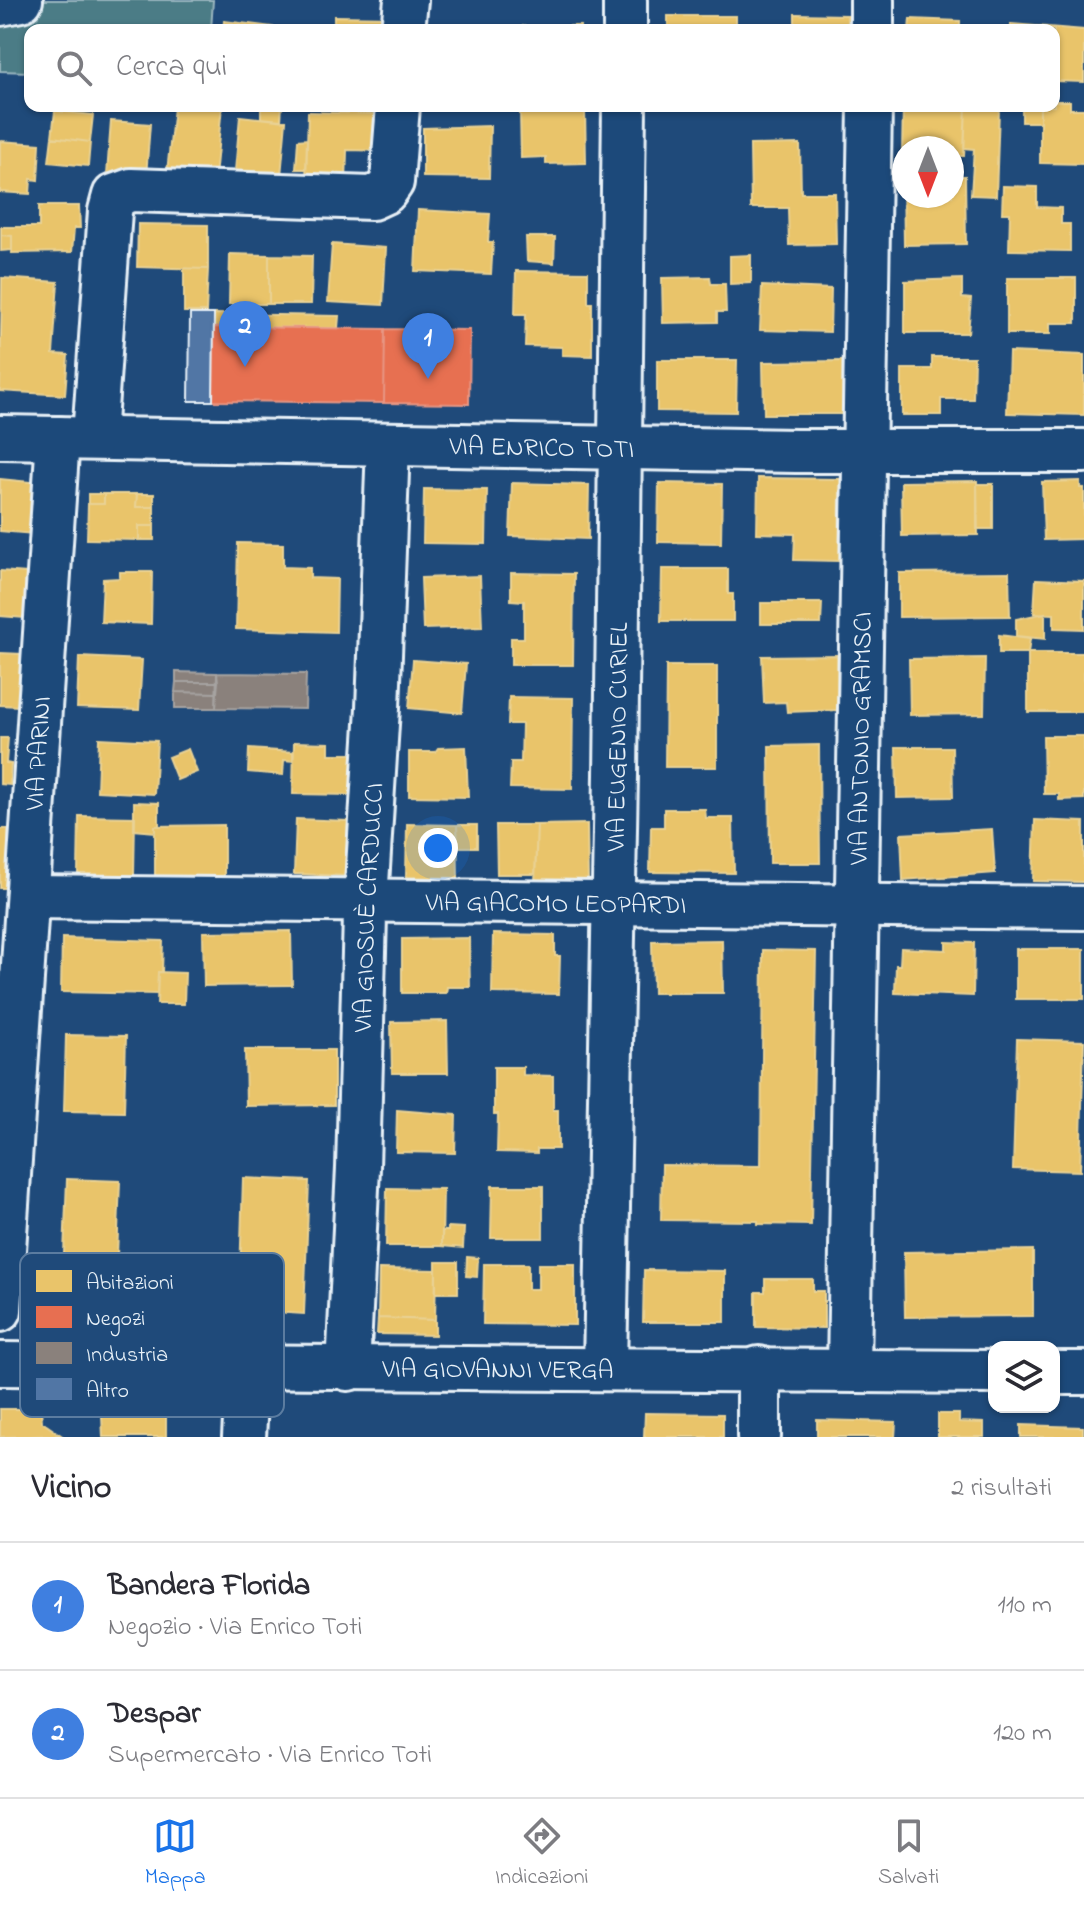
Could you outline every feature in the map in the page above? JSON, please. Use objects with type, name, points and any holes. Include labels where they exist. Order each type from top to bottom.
[{"type":"street","points":[[0,4],[21,0]]},
{"type":"street","points":[[404,24],[406,0]]},
{"type":"street","points":[[625,0],[625,24]]},
{"type":"street","points":[[872,0],[872,24]]},
{"type":"street","name":"VIA PARINI","points":[[0,1310],[28,897],[76,437],[114,196],[131,190],[372,198],[385,192],[392,182],[398,112]]},
{"type":"street","name":"VIA EUGENIO CURIEL","points":[[605,1369],[624,112]]},
{"type":"street","name":"VIA ANTONIO GRAMSCI","points":[[849,1370],[870,112]]},
{"type":"street","name":"VIA ENRICO TOTI","points":[[0,437],[619,449],[1084,451]]},
{"type":"street","name":"VIA GIOSUÈ CARDUCCI","points":[[348,1369],[358,1168],[365,901],[378,708],[388,445]]},
{"type":"street","name":"VIA GIACOMO LEOPARDI","points":[[28,897],[1084,908]]},
{"type":"street","name":"VIA GIOVANNI VERGA","points":[[0,1364],[20,1364]]},
{"type":"street","name":"VIA GIOVANNI VERGA","points":[[284,1368],[759,1368],[988,1372]]},
{"type":"street","points":[[759,1368],[759,1437]]},
{"type":"street","points":[[1060,1373],[1084,1373]]},
{"type":"street","points":[[244,1437],[245,1417]]},
{"type":"green space","points":[[42,0],[213,0],[211,24],[24,24],[24,72],[0,71],[0,16],[26,15]]},
{"type":"building: Abitazioni","points":[[795,14],[847,15],[847,24],[795,24]]},
{"type":"building: Abitazioni","points":[[334,16],[394,17],[394,24],[334,24]]},
{"type":"building: Abitazioni","points":[[668,16],[736,16],[736,24],[668,24]]},
{"type":"building: Abitazioni","points":[[910,19],[960,21],[960,24],[910,24]]},
{"type":"building: Abitazioni","points":[[1060,28],[1084,30],[1084,82],[1060,81]]},
{"type":"building: Abitazioni","points":[[1060,101],[1070,101],[1070,109],[1084,109],[1084,164],[1040,163],[1040,112],[1060,112]]},
{"type":"building: Abitazioni","points":[[55,112],[93,115],[90,142],[52,137]]},
{"type":"building: Abitazioni","points":[[173,112],[221,112],[215,177],[167,172]]},
{"type":"building: Abitazioni","points":[[261,112],[282,112],[281,120],[261,118]]},
{"type":"building: Abitazioni","points":[[308,112],[390,114],[389,151],[347,150],[346,184],[306,183]]},
{"type":"building: Abitazioni","points":[[520,112],[585,112],[586,163],[546,164],[546,157],[521,158]]},
{"type":"building: Abitazioni","points":[[903,112],[966,112],[964,156],[964,136],[902,136]]},
{"type":"building: Abitazioni","points":[[966,112],[999,112],[996,196],[971,195],[974,149],[964,148]]},
{"type":"building: Abitazioni","points":[[1022,112],[1040,112],[1040,122],[1022,122]]},
{"type":"building: Abitazioni","points":[[240,116],[286,121],[281,176],[235,171]]},
{"type":"building: Abitazioni","points":[[111,121],[150,124],[146,177],[107,174]]},
{"type":"building: Abitazioni","points":[[490,126],[489,178],[423,177],[423,128]]},
{"type":"building: Abitazioni","points":[[52,137],[90,142],[88,166],[49,162]]},
{"type":"building: Abitazioni","points":[[307,139],[306,169],[296,169],[298,140]]},
{"type":"building: Abitazioni","points":[[0,141],[40,144],[38,180],[31,179],[30,194],[0,192]]},
{"type":"building: Abitazioni","points":[[800,144],[801,193],[835,193],[836,244],[789,245],[788,208],[751,208],[750,145]]},
{"type":"building: Abitazioni","points":[[965,176],[966,244],[904,245],[903,208],[964,208]]},
{"type":"building: Abitazioni","points":[[1003,186],[1037,187],[1037,207],[1061,208],[1061,224],[1070,224],[1070,251],[1009,250],[1010,213],[1002,213]]},
{"type":"building: Abitazioni","points":[[39,206],[79,206],[80,228],[74,228],[72,252],[12,253],[12,236],[1,235],[1,227],[39,227]]},
{"type":"building: Abitazioni","points":[[418,210],[490,214],[488,242],[493,242],[491,274],[415,271]]},
{"type":"building: Abitazioni","points":[[138,224],[208,225],[208,269],[137,267]]},
{"type":"building: Abitazioni","points":[[1,235],[12,236],[12,250],[1,251]]},
{"type":"building: Abitazioni","points":[[526,237],[555,237],[554,263],[527,261]]},
{"type":"building: Abitazioni","points":[[332,244],[386,248],[383,305],[328,302]]},
{"type":"building: Abitazioni","points":[[230,254],[269,255],[269,304],[229,304]]},
{"type":"building: Abitazioni","points":[[269,255],[312,256],[311,304],[269,304]]},
{"type":"building: Abitazioni","points":[[751,255],[751,283],[730,284],[730,256]]},
{"type":"building: Abitazioni","points":[[184,269],[208,269],[206,312],[184,312]]},
{"type":"building: Abitazioni","points":[[516,271],[588,272],[588,303],[592,303],[592,356],[562,355],[562,347],[525,346],[526,314],[515,314]]},
{"type":"building: Abitazioni","points":[[710,277],[711,284],[725,284],[726,312],[717,312],[717,322],[663,323],[662,278]]},
{"type":"building: Abitazioni","points":[[2,278],[58,282],[53,354],[68,355],[65,395],[0,391]]},
{"type":"building: Abitazioni","points":[[1007,278],[1076,278],[1076,323],[1050,323],[1050,334],[1007,334]]},
{"type":"building: Abitazioni","points":[[962,279],[962,298],[971,299],[968,333],[905,333],[905,281]]},
{"type":"building: Abitazioni","points":[[762,286],[831,289],[830,332],[760,330]]},
{"type":"building: Abitazioni","points":[[214,314],[339,316],[338,328],[214,327]]},
{"type":"building: Abitazioni","points":[[1009,352],[1084,355],[1084,415],[1007,413]]},
{"type":"building: Abitazioni","points":[[932,357],[974,357],[973,399],[941,399],[941,415],[902,415],[902,369],[932,369]]},
{"type":"building: Abitazioni","points":[[657,360],[737,360],[736,412],[657,411]]},
{"type":"building: Abitazioni","points":[[842,361],[843,414],[764,414],[763,362]]},
{"type":"building: Abitazioni","points":[[758,478],[840,479],[839,561],[794,560],[795,534],[757,533]]},
{"type":"building: Abitazioni","points":[[0,479],[39,483],[34,534],[0,531]]},
{"type":"building: Abitazioni","points":[[977,481],[978,535],[902,536],[901,482]]},
{"type":"building: Abitazioni","points":[[1080,481],[1080,488],[1084,488],[1084,539],[1044,540],[1042,482]]},
{"type":"building: Abitazioni","points":[[512,483],[589,485],[588,539],[510,536]]},
{"type":"building: Abitazioni","points":[[659,483],[722,484],[721,543],[658,542]]},
{"type":"building: Abitazioni","points":[[977,484],[993,484],[993,529],[977,529]]},
{"type":"building: Abitazioni","points":[[424,489],[487,490],[486,544],[423,543]]},
{"type":"building: Abitazioni","points":[[88,494],[104,494],[104,504],[88,504]]},
{"type":"building: Abitazioni","points":[[104,494],[137,494],[136,507],[154,507],[154,526],[139,526],[139,540],[87,539],[88,504],[104,504]]},
{"type":"building: Abitazioni","points":[[137,494],[154,494],[154,507],[136,507]]},
{"type":"building: Abitazioni","points":[[139,526],[154,526],[154,540],[139,540]]},
{"type":"building: Abitazioni","points":[[238,543],[283,544],[283,567],[310,568],[310,578],[337,579],[336,632],[236,629]]},
{"type":"building: Abitazioni","points":[[662,569],[728,569],[728,594],[733,594],[733,621],[661,621]]},
{"type":"building: Abitazioni","points":[[0,571],[27,573],[25,618],[0,616]]},
{"type":"building: Abitazioni","points":[[120,572],[152,572],[151,624],[101,622],[103,579],[120,578]]},
{"type":"building: Abitazioni","points":[[1009,572],[1010,616],[899,617],[899,573]]},
{"type":"building: Abitazioni","points":[[511,573],[574,574],[573,665],[511,665],[511,638],[524,638],[524,601],[511,600]]},
{"type":"building: Abitazioni","points":[[480,576],[482,627],[423,629],[421,578]]},
{"type":"building: Abitazioni","points":[[1036,579],[1084,581],[1084,629],[1054,628],[1054,614],[1034,613]]},
{"type":"building: Abitazioni","points":[[761,603],[822,603],[821,624],[761,624]]},
{"type":"building: Abitazioni","points":[[1045,613],[1045,639],[1016,636],[1016,619]]},
{"type":"building: Abitazioni","points":[[999,635],[1030,639],[1028,653],[999,653]]},
{"type":"building: Abitazioni","points":[[0,653],[22,654],[19,706],[0,705]]},
{"type":"building: Abitazioni","points":[[1028,653],[1084,653],[1084,712],[1028,712]]},
{"type":"building: Abitazioni","points":[[837,655],[838,710],[787,712],[786,702],[764,703],[762,656]]},
{"type":"building: Abitazioni","points":[[79,657],[142,660],[139,710],[77,708]]},
{"type":"building: Abitazioni","points":[[985,658],[984,714],[910,715],[909,659]]},
{"type":"building: Abitazioni","points":[[413,660],[466,664],[462,713],[409,708]]},
{"type":"building: Abitazioni","points":[[666,666],[717,666],[717,767],[665,767]]},
{"type":"building: Abitazioni","points":[[509,697],[573,698],[572,789],[510,788],[511,762],[521,762],[522,724],[508,724]]},
{"type":"building: Abitazioni","points":[[1043,736],[1084,736],[1084,799],[1059,800],[1059,794],[1044,794]]},
{"type":"building: Abitazioni","points":[[0,738],[8,738],[6,763],[11,764],[10,785],[0,784]]},
{"type":"building: Abitazioni","points":[[99,738],[157,741],[154,794],[97,791]]},
{"type":"building: Abitazioni","points":[[294,742],[329,743],[329,754],[353,754],[352,795],[293,794]]},
{"type":"building: Abitazioni","points":[[819,745],[820,863],[770,863],[769,746]]},
{"type":"building: Abitazioni","points":[[466,747],[468,797],[409,796],[409,752]]},
{"type":"building: Abitazioni","points":[[896,747],[952,747],[953,797],[897,798]]},
{"type":"building: Abitazioni","points":[[188,749],[197,772],[177,780],[168,757]]},
{"type":"building: Abitazioni","points":[[249,749],[293,752],[293,761],[284,760],[283,775],[248,772]]},
{"type":"building: Abitazioni","points":[[134,802],[159,803],[159,826],[155,826],[155,832],[134,830]]},
{"type":"building: Abitazioni","points":[[664,809],[705,809],[706,818],[733,818],[734,873],[650,872],[651,827],[664,827]]},
{"type":"building: Abitazioni","points":[[79,816],[135,817],[134,876],[78,875]]},
{"type":"building: Abitazioni","points":[[296,819],[348,821],[347,876],[294,874]]},
{"type":"building: Abitazioni","points":[[1035,820],[1084,822],[1084,882],[1033,881]]},
{"type":"building: Abitazioni","points":[[407,824],[457,825],[458,878],[406,877]]},
{"type":"building: Abitazioni","points":[[587,824],[588,883],[535,884],[537,825]]},
{"type":"building: Abitazioni","points":[[224,825],[224,879],[155,879],[155,826]]},
{"type":"building: Abitazioni","points":[[457,825],[477,825],[477,847],[458,847]]},
{"type":"building: Abitazioni","points":[[496,825],[537,825],[535,874],[497,874]]},
{"type":"building: Abitazioni","points":[[0,829],[8,829],[8,888],[0,888]]},
{"type":"building: Abitazioni","points":[[992,829],[995,873],[903,880],[901,834]]},
{"type":"building: Abitazioni","points":[[291,931],[292,985],[204,986],[203,932]]},
{"type":"building: Abitazioni","points":[[493,934],[555,935],[555,956],[560,956],[559,994],[492,993]]},
{"type":"building: Abitazioni","points":[[62,938],[163,941],[162,972],[158,972],[157,994],[61,992]]},
{"type":"building: Abitazioni","points":[[469,938],[470,987],[447,987],[446,993],[402,993],[402,939]]},
{"type":"building: Abitazioni","points":[[722,940],[723,993],[653,993],[652,941]]},
{"type":"building: Abitazioni","points":[[946,942],[974,943],[973,996],[895,993],[896,965],[900,965],[901,948],[946,950]]},
{"type":"building: Abitazioni","points":[[1016,949],[1084,949],[1084,999],[1016,999]]},
{"type":"building: Abitazioni","points":[[763,950],[816,951],[811,1225],[661,1220],[662,1165],[761,1166]]},
{"type":"building: Abitazioni","points":[[158,972],[185,973],[184,1004],[157,1004]]},
{"type":"building: Abitazioni","points":[[447,1021],[448,1073],[392,1073],[391,1022]]},
{"type":"building: Abitazioni","points":[[66,1035],[126,1036],[124,1112],[64,1111]]},
{"type":"building: Abitazioni","points":[[1017,1039],[1084,1041],[1080,1171],[1013,1169]]},
{"type":"building: Abitazioni","points":[[245,1050],[334,1050],[334,1105],[246,1106]]},
{"type":"building: Abitazioni","points":[[494,1067],[523,1067],[523,1075],[553,1076],[553,1110],[558,1110],[558,1149],[537,1149],[537,1153],[497,1152]]},
{"type":"building: Abitazioni","points":[[397,1110],[456,1115],[455,1153],[396,1152]]},
{"type":"building: Abitazioni","points":[[243,1178],[309,1181],[304,1314],[284,1313],[284,1253],[241,1253]]},
{"type":"building: Abitazioni","points":[[67,1179],[120,1181],[117,1253],[64,1253]]},
{"type":"building: Abitazioni","points":[[492,1186],[543,1186],[543,1238],[491,1238]]},
{"type":"building: Abitazioni","points":[[387,1188],[443,1189],[442,1246],[386,1246]]},
{"type":"building: Abitazioni","points":[[448,1227],[464,1228],[463,1248],[442,1246],[442,1231],[448,1231]]},
{"type":"building: Abitazioni","points":[[1033,1250],[1033,1316],[905,1317],[904,1252]]},
{"type":"building: Abitazioni","points":[[467,1257],[478,1258],[477,1277],[466,1276]]},
{"type":"building: Abitazioni","points":[[436,1262],[458,1262],[458,1293],[436,1293]]},
{"type":"building: Abitazioni","points":[[484,1264],[528,1264],[528,1289],[538,1289],[538,1264],[575,1264],[575,1325],[483,1324]]},
{"type":"building: Abitazioni","points":[[379,1269],[436,1270],[435,1320],[378,1318]]},
{"type":"building: Abitazioni","points":[[644,1270],[725,1271],[725,1322],[643,1322]]},
{"type":"building: Abitazioni","points":[[765,1279],[813,1279],[813,1291],[824,1291],[824,1328],[756,1327],[756,1292],[765,1292]]},
{"type":"building: Abitazioni","points":[[378,1318],[435,1320],[435,1335],[377,1334]]},
{"type":"building: Abitazioni","points":[[0,1409],[20,1409],[20,1417],[42,1417],[42,1422],[61,1435],[0,1437]]},
{"type":"building: Abitazioni","points":[[645,1413],[723,1414],[723,1437],[644,1437]]},
{"type":"building: Abitazioni","points":[[938,1414],[959,1414],[959,1422],[984,1423],[984,1437],[938,1437]]},
{"type":"building: Abitazioni","points":[[102,1417],[166,1417],[166,1437],[103,1437]]},
{"type":"building: Abitazioni","points":[[817,1420],[896,1422],[895,1437],[817,1437]]},
{"type":"building: Abitazioni","points":[[1021,1425],[1083,1427],[1083,1437],[1021,1437]]},
{"type":"building: Negozi","points":[[214,327],[385,329],[384,403],[213,401]]},
{"type":"building: Negozi","points":[[385,329],[470,330],[469,404],[384,403]]},
{"type":"building: Industria","points":[[176,672],[217,673],[218,682],[176,682]]},
{"type":"building: Industria","points":[[217,673],[306,674],[305,709],[216,708]]},
{"type":"building: Industria","points":[[176,682],[218,682],[217,693],[175,692]]},
{"type":"building: Industria","points":[[175,692],[217,693],[216,708],[175,708]]},
{"type":"building: Altro","points":[[190,314],[214,314],[213,401],[189,401]]},
{"type":"place","name":"Despar","points":[[245,367]]},
{"type":"place","name":"Bandera Florida","points":[[428,379]]}]
